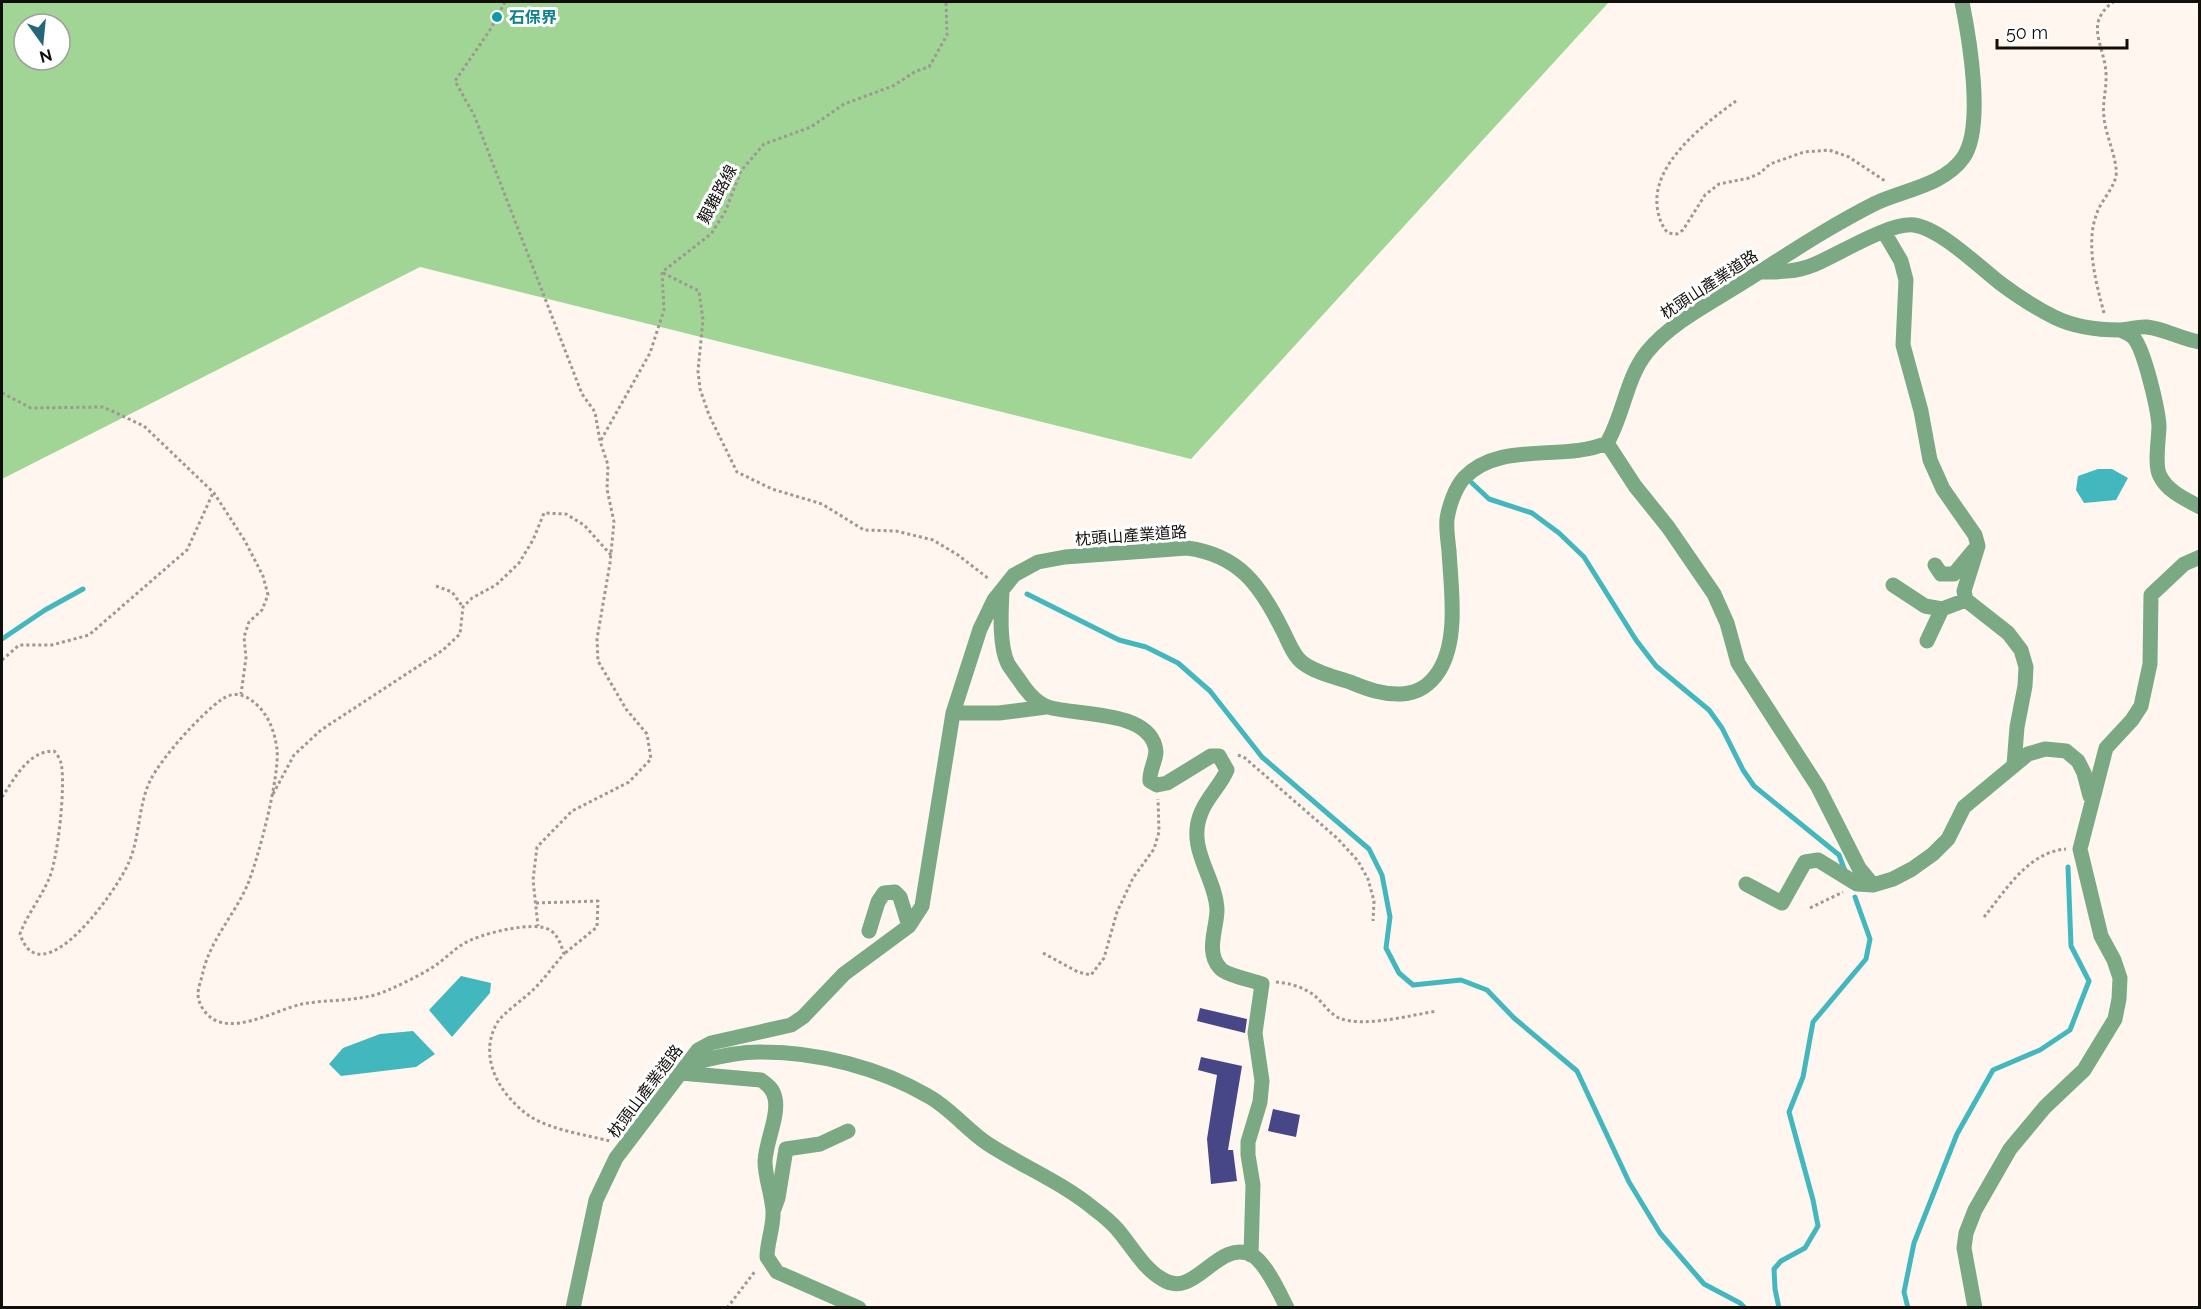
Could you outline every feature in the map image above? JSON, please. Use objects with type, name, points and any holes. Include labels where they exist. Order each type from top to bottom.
[{"type":"street","name":"枕頭山產業道路","points":[[573,1308],[596,1200],[616,1158],[698,1050],[711,1043],[791,1025],[803,1017],[844,974],[909,926],[922,906],[953,713],[980,629],[994,600],[1014,575],[1038,562],[1065,558],[1187,548],[1205,550],[1229,560],[1249,576],[1265,595],[1294,653],[1303,663],[1377,692],[1408,694],[1423,689],[1433,681],[1443,665],[1450,645],[1452,596],[1447,520],[1452,500],[1463,479],[1480,465],[1495,460],[1527,454],[1582,451],[1607,443],[1616,429],[1637,368],[1648,351],[1674,326],[1835,225],[1878,202],[1926,184],[1953,169],[1964,157],[1971,140],[1974,120],[1972,69],[1962,2]]},
{"type":"street","points":[[1760,272],[1786,273],[1812,266],[1892,228],[1912,225],[1928,229],[1961,251],[2001,284],[2054,317],[2083,327],[2114,330],[2144,327],[2199,342]]},
{"type":"street","points":[[1884,232],[1901,261],[1906,280],[1903,345],[1921,411],[1930,460],[1943,489],[1975,535],[1978,546],[1965,591],[1966,600]]},
{"type":"street","points":[[2114,330],[2133,337],[2142,353],[2159,423],[2158,473],[2163,483],[2199,507]]},
{"type":"street","points":[[1607,443],[1635,486],[1668,527],[1714,594],[1727,623],[1738,663],[1818,787],[1860,868],[1873,885]]},
{"type":"street","points":[[1935,565],[1941,574],[1954,574],[1978,546]]},
{"type":"street","points":[[1975,1308],[1964,1248],[1966,1233],[1975,1210],[2010,1149],[2045,1107],[2084,1070],[2115,1019],[2120,999],[2120,978],[2102,936],[2079,849],[2106,748],[2132,720],[2141,706],[2150,664],[2151,595],[2184,564],[2199,557]]},
{"type":"street","points":[[1893,585],[1925,606],[1942,609],[1966,600]]},
{"type":"street","points":[[1002,590],[1000,624],[1007,662],[1030,694],[1046,707]]},
{"type":"street","points":[[1966,600],[2008,633],[2021,650],[2026,667],[2013,765]]},
{"type":"street","points":[[1927,642],[1942,609]]},
{"type":"street","points":[[953,713],[999,712],[1046,707],[1128,720],[1147,732],[1155,744],[1156,755],[1149,771],[1150,781],[1157,785],[1167,783],[1211,756],[1219,756],[1222,759],[1227,770],[1201,813],[1197,836],[1202,863],[1215,898],[1217,912],[1213,930],[1215,962],[1221,970],[1262,984],[1255,1033],[1262,1081],[1260,1102],[1248,1142],[1253,1185],[1251,1255]]},
{"type":"street","points":[[1746,884],[1782,903],[1805,862],[1818,860],[1857,884],[1873,885],[1893,879],[1933,854],[1948,839],[1964,807],[2013,765],[2028,754],[2045,749],[2066,751],[2078,760],[2091,799]]},
{"type":"street","points":[[869,931],[878,902],[884,893],[895,892],[900,897],[909,926]]},
{"type":"street","points":[[683,1069],[722,1056],[762,1052],[847,1064],[899,1081],[930,1097],[987,1143],[1091,1206],[1116,1227],[1147,1266],[1162,1280],[1172,1284],[1187,1282],[1221,1257],[1238,1253],[1251,1255],[1263,1266],[1287,1308]]},
{"type":"street","points":[[683,1069],[761,1080],[771,1088],[775,1096],[776,1107],[765,1159],[773,1212]]},
{"type":"street","points":[[848,1131],[820,1144],[786,1149],[778,1198],[773,1212],[767,1257],[777,1272],[859,1308]]},
{"type":"path","points":[[505,2],[490,30],[456,81],[474,115],[582,394],[594,412],[608,465],[607,489],[614,522],[597,639],[598,661],[626,709],[647,734],[651,759],[629,782],[572,811],[537,847],[533,880],[538,926]]},
{"type":"path","name":"艱難路線","points":[[662,272],[711,234],[725,212],[741,171],[764,144],[812,127],[844,104],[893,86],[916,71],[929,67],[947,35],[946,2]]},
{"type":"path","points":[[2113,2],[2099,17],[2097,29],[2106,70],[2104,119],[2117,169],[2115,180],[2097,213],[2092,232],[2099,294],[2114,330]]},
{"type":"path","points":[[1736,101],[1675,153],[1659,183],[1656,202],[1662,226],[1668,233],[1677,234],[1683,230],[1705,195],[1719,184],[1749,178],[1760,173],[1770,164],[1804,152],[1829,150],[1849,157],[1876,177],[1905,192]]},
{"type":"path","points":[[600,441],[650,353],[664,310],[662,272]]},
{"type":"path","points":[[662,272],[699,291],[703,320],[700,389],[709,415],[737,472],[772,489],[822,504],[864,530],[896,531],[933,540],[958,555],[1002,590]]},
{"type":"path","points":[[2,393],[31,408],[103,406],[144,426],[214,493],[245,541],[263,576],[268,595],[262,610],[249,622],[244,637],[246,658],[241,694]]},
{"type":"path","points":[[2,660],[19,645],[52,645],[89,635],[187,550],[214,493]]},
{"type":"path","points":[[272,796],[294,755],[321,730],[443,650],[460,634],[463,607],[472,598],[495,585],[519,563],[533,540],[544,513],[566,514],[584,525],[611,555]]},
{"type":"path","points":[[436,586],[452,592],[463,607]]},
{"type":"path","points":[[2,797],[28,760],[43,751],[54,751],[61,761],[63,782],[56,861],[49,880],[20,934],[24,946],[33,953],[48,953],[70,941],[106,902],[129,861],[141,808],[151,779],[156,772],[201,716],[224,697],[241,694],[252,700],[266,715],[274,732],[278,752],[272,796],[247,886],[205,965],[198,994],[203,1010],[214,1022],[231,1024],[257,1019],[295,1006],[369,996],[385,991],[436,965],[476,937],[538,926],[551,931],[558,939],[564,954]]},
{"type":"path","points":[[1222,759],[1232,754],[1245,758],[1338,839],[1358,861],[1368,879],[1374,901],[1373,921]]},
{"type":"path","points":[[1043,953],[1078,972],[1091,975],[1099,968],[1117,912],[1133,878],[1154,849],[1159,832],[1157,785]]},
{"type":"path","points":[[1984,917],[2022,870],[2046,853],[2079,849]]},
{"type":"path","points":[[1810,908],[1857,884]]},
{"type":"path","points":[[535,903],[598,902],[597,927],[564,954],[536,987],[498,1022],[490,1042],[491,1064],[502,1090],[532,1117],[564,1130],[626,1145]]},
{"type":"path","points":[[1262,984],[1282,982],[1301,987],[1313,994],[1332,1013],[1340,1018],[1352,1020],[1367,1021],[1437,1011]]},
{"type":"path","points":[[727,1308],[767,1257]]},
{"type":"green space","points":[[2,2],[1609,2],[1191,459],[420,267],[2,479]]},
{"type":"water","points":[[2098,469],[2112,469],[2128,478],[2116,500],[2084,503],[2076,490],[2078,476]]},
{"type":"water","points":[[461,976],[491,983],[490,993],[452,1037],[429,1010]]},
{"type":"water","points":[[413,1031],[435,1054],[416,1067],[341,1076],[329,1064],[343,1048],[380,1034]]},
{"type":"building","points":[[1200,1008],[1247,1019],[1245,1033],[1197,1021]]},
{"type":"building","points":[[1201,1057],[1242,1066],[1228,1150],[1233,1150],[1237,1181],[1211,1184],[1207,1139],[1217,1075],[1198,1070]]},
{"type":"building","points":[[1273,1109],[1300,1115],[1296,1137],[1268,1131]]},
{"type":"waterway","points":[[1472,483],[1489,499],[1532,513],[1559,533],[1584,557],[1636,640],[1656,666],[1709,710],[1722,728],[1743,770],[1754,786],[1839,855],[1845,871]]},
{"type":"waterway","points":[[2,639],[45,610],[83,589]]},
{"type":"waterway","points":[[1027,594],[1119,640],[1146,647],[1178,663],[1210,691],[1262,757],[1369,849],[1382,875],[1390,917],[1386,948],[1399,973],[1413,985],[1461,980],[1487,990],[1514,1018],[1577,1071],[1629,1182],[1660,1233],[1704,1284],[1745,1308]]},
{"type":"waterway","points":[[1908,1308],[1904,1292],[1914,1243],[1957,1134],[1993,1070],[2040,1050],[2070,1030],[2089,981],[2071,946],[2068,867]]},
{"type":"waterway","points":[[1779,1308],[1774,1269],[1781,1261],[1805,1248],[1818,1226],[1789,1112],[1803,1077],[1813,1022],[1866,959],[1870,939],[1855,897]]},
{"type":"place","name":"石保界","points":[[497,17]]}]
